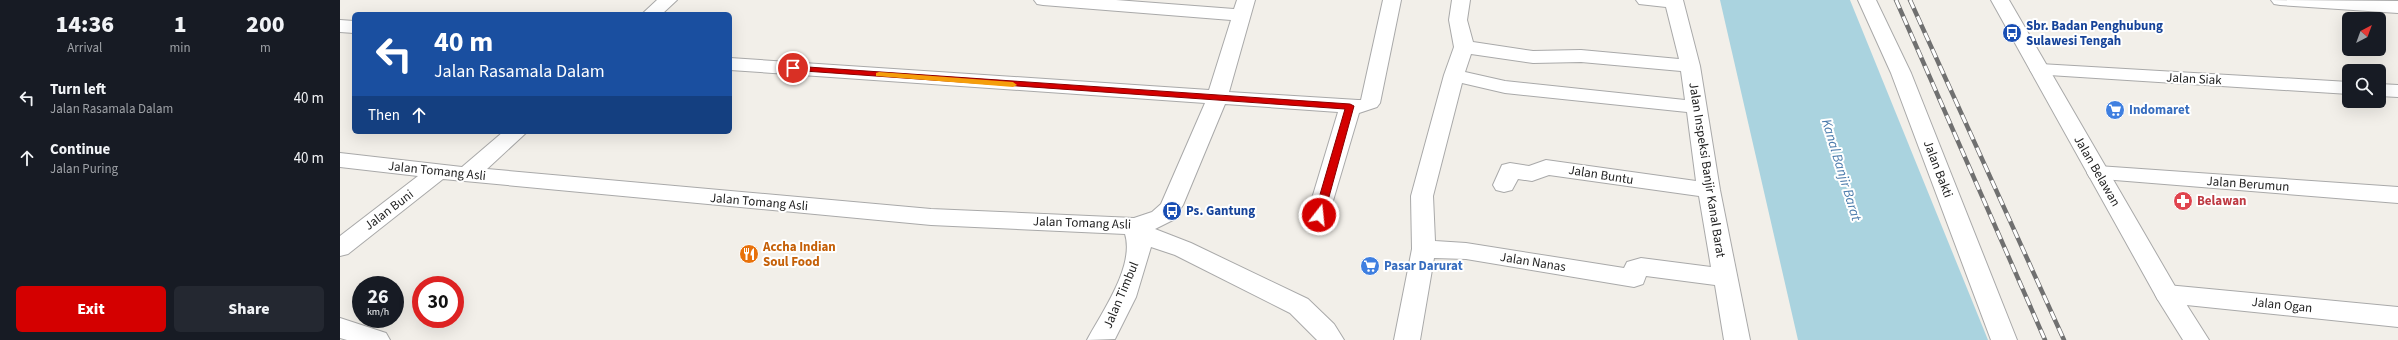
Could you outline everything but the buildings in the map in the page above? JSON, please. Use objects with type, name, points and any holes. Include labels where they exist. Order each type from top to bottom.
[{"type":"street","points":[[653,12],[668,0]]},
{"type":"street","points":[[1043,0],[1244,8]]},
{"type":"street","points":[[732,64],[1361,107],[1370,103],[1392,0]]},
{"type":"street","points":[[1407,340],[1424,249],[1422,196],[1454,75],[1464,47],[1458,20],[1461,0]]},
{"type":"street","name":"Jalan Bakti","points":[[1867,0],[1901,73],[2004,340]]},
{"type":"street","name":"Jalan Belawan","points":[[2000,0],[2167,294],[2196,340]]},
{"type":"street","points":[[2280,0],[2398,7]]},
{"type":"street","name":"Jalan Inspeksi Banjir Kanal Barat","points":[[1663,1],[1690,66],[1695,107],[1709,190],[1737,340]]},
{"type":"street","name":"Jalan Tomang Asli","points":[[340,160],[467,175],[931,217],[1137,225],[1160,219],[1166,215],[1172,205],[1217,98],[1244,8]]},
{"type":"street","points":[[340,26],[352,27]]},
{"type":"street","points":[[1464,47],[1533,57],[1569,55],[1690,66]]},
{"type":"street","name":"Jalan Siak","points":[[2040,70],[2342,88]]},
{"type":"street","points":[[1454,75],[1505,87],[1695,107]]},
{"type":"street","points":[[2386,90],[2398,91]]},
{"type":"street","points":[[1319,215],[1350,106]]},
{"type":"street","points":[[467,175],[514,134]]},
{"type":"street","name":"Jalan Buntu","points":[[1504,185],[1510,170],[1532,174],[1546,167],[1709,190]]},
{"type":"street","name":"Jalan Buni","points":[[340,248],[438,172]]},
{"type":"street","name":"Jalan Berumun","points":[[2098,173],[2398,195]]},
{"type":"street","points":[[1137,225],[1149,237],[1183,248],[1299,306],[1325,331],[1330,340]]},
{"type":"street","name":"Jalan Timbul","points":[[1100,340],[1108,330],[1140,248],[1137,225]]},
{"type":"street","name":"Jalan Nanas","points":[[1424,249],[1466,251],[1634,278],[1635,270],[1641,267],[1725,278]]},
{"type":"street","name":"Jalan Ogan","points":[[2167,294],[2398,317]]},
{"type":"street","points":[[340,328],[377,340]]},
{"type":"water","name":"Kanal Banjir Barat","points":[[1720,0],[1850,0],[1988,340],[1798,340]]},
{"type":"railway","points":[[1896,0],[2045,340]]},
{"type":"railway","points":[[1910,0],[2064,340]]},
{"type":"slow traffic","points":[[879,75],[1013,85]]},
{"type":"place","name":"Sbr. Badan Penghubung Sulawesi Tengah","points":[[2012,33]]},
{"type":"place","name":"Indomaret","points":[[2115,110]]},
{"type":"place","name":"Belawan","points":[[2183,201]]},
{"type":"place","name":"Ps. Gantung","points":[[1172,211]]},
{"type":"place","name":"Accha Indian Soul Food","points":[[749,254]]},
{"type":"place","name":"Pasar Darurat","points":[[1370,266]]},
{"type":"route","points":[[793,68],[1059,88],[1350,106],[1319,215]]}]
